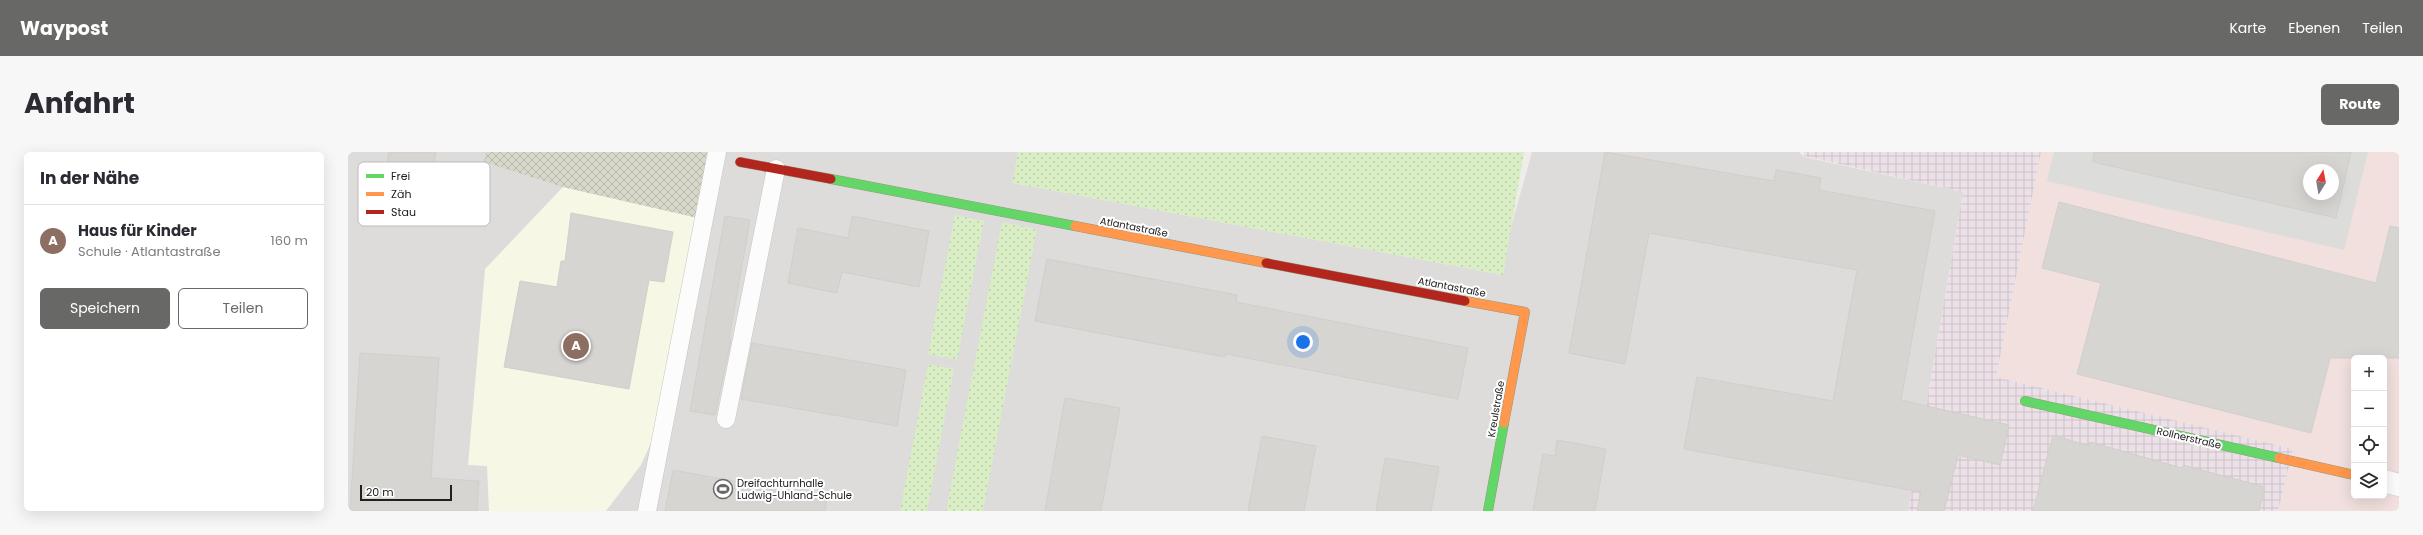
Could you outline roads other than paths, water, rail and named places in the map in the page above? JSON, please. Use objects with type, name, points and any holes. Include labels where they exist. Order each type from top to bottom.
[{"type":"street","name":"Atlantastraße","points":[[740,162],[1525,312]]},
{"type":"street","name":"Kreulstraße","points":[[1488,511],[1525,312]]},
{"type":"street","name":"Rollnerstraße","points":[[2024,401],[2351,474]]},
{"type":"street","points":[[2387,482],[2399,485]]},
{"type":"lane","points":[[647,511],[717,152]]},
{"type":"lane","points":[[726,419],[776,169]]},
{"type":"place","name":"Haus für Kinder","points":[[576,346]]},
{"type":"place","name":"Dreifachturnhalle Ludwig-Uhland-Schule","points":[[723,489]]}]
